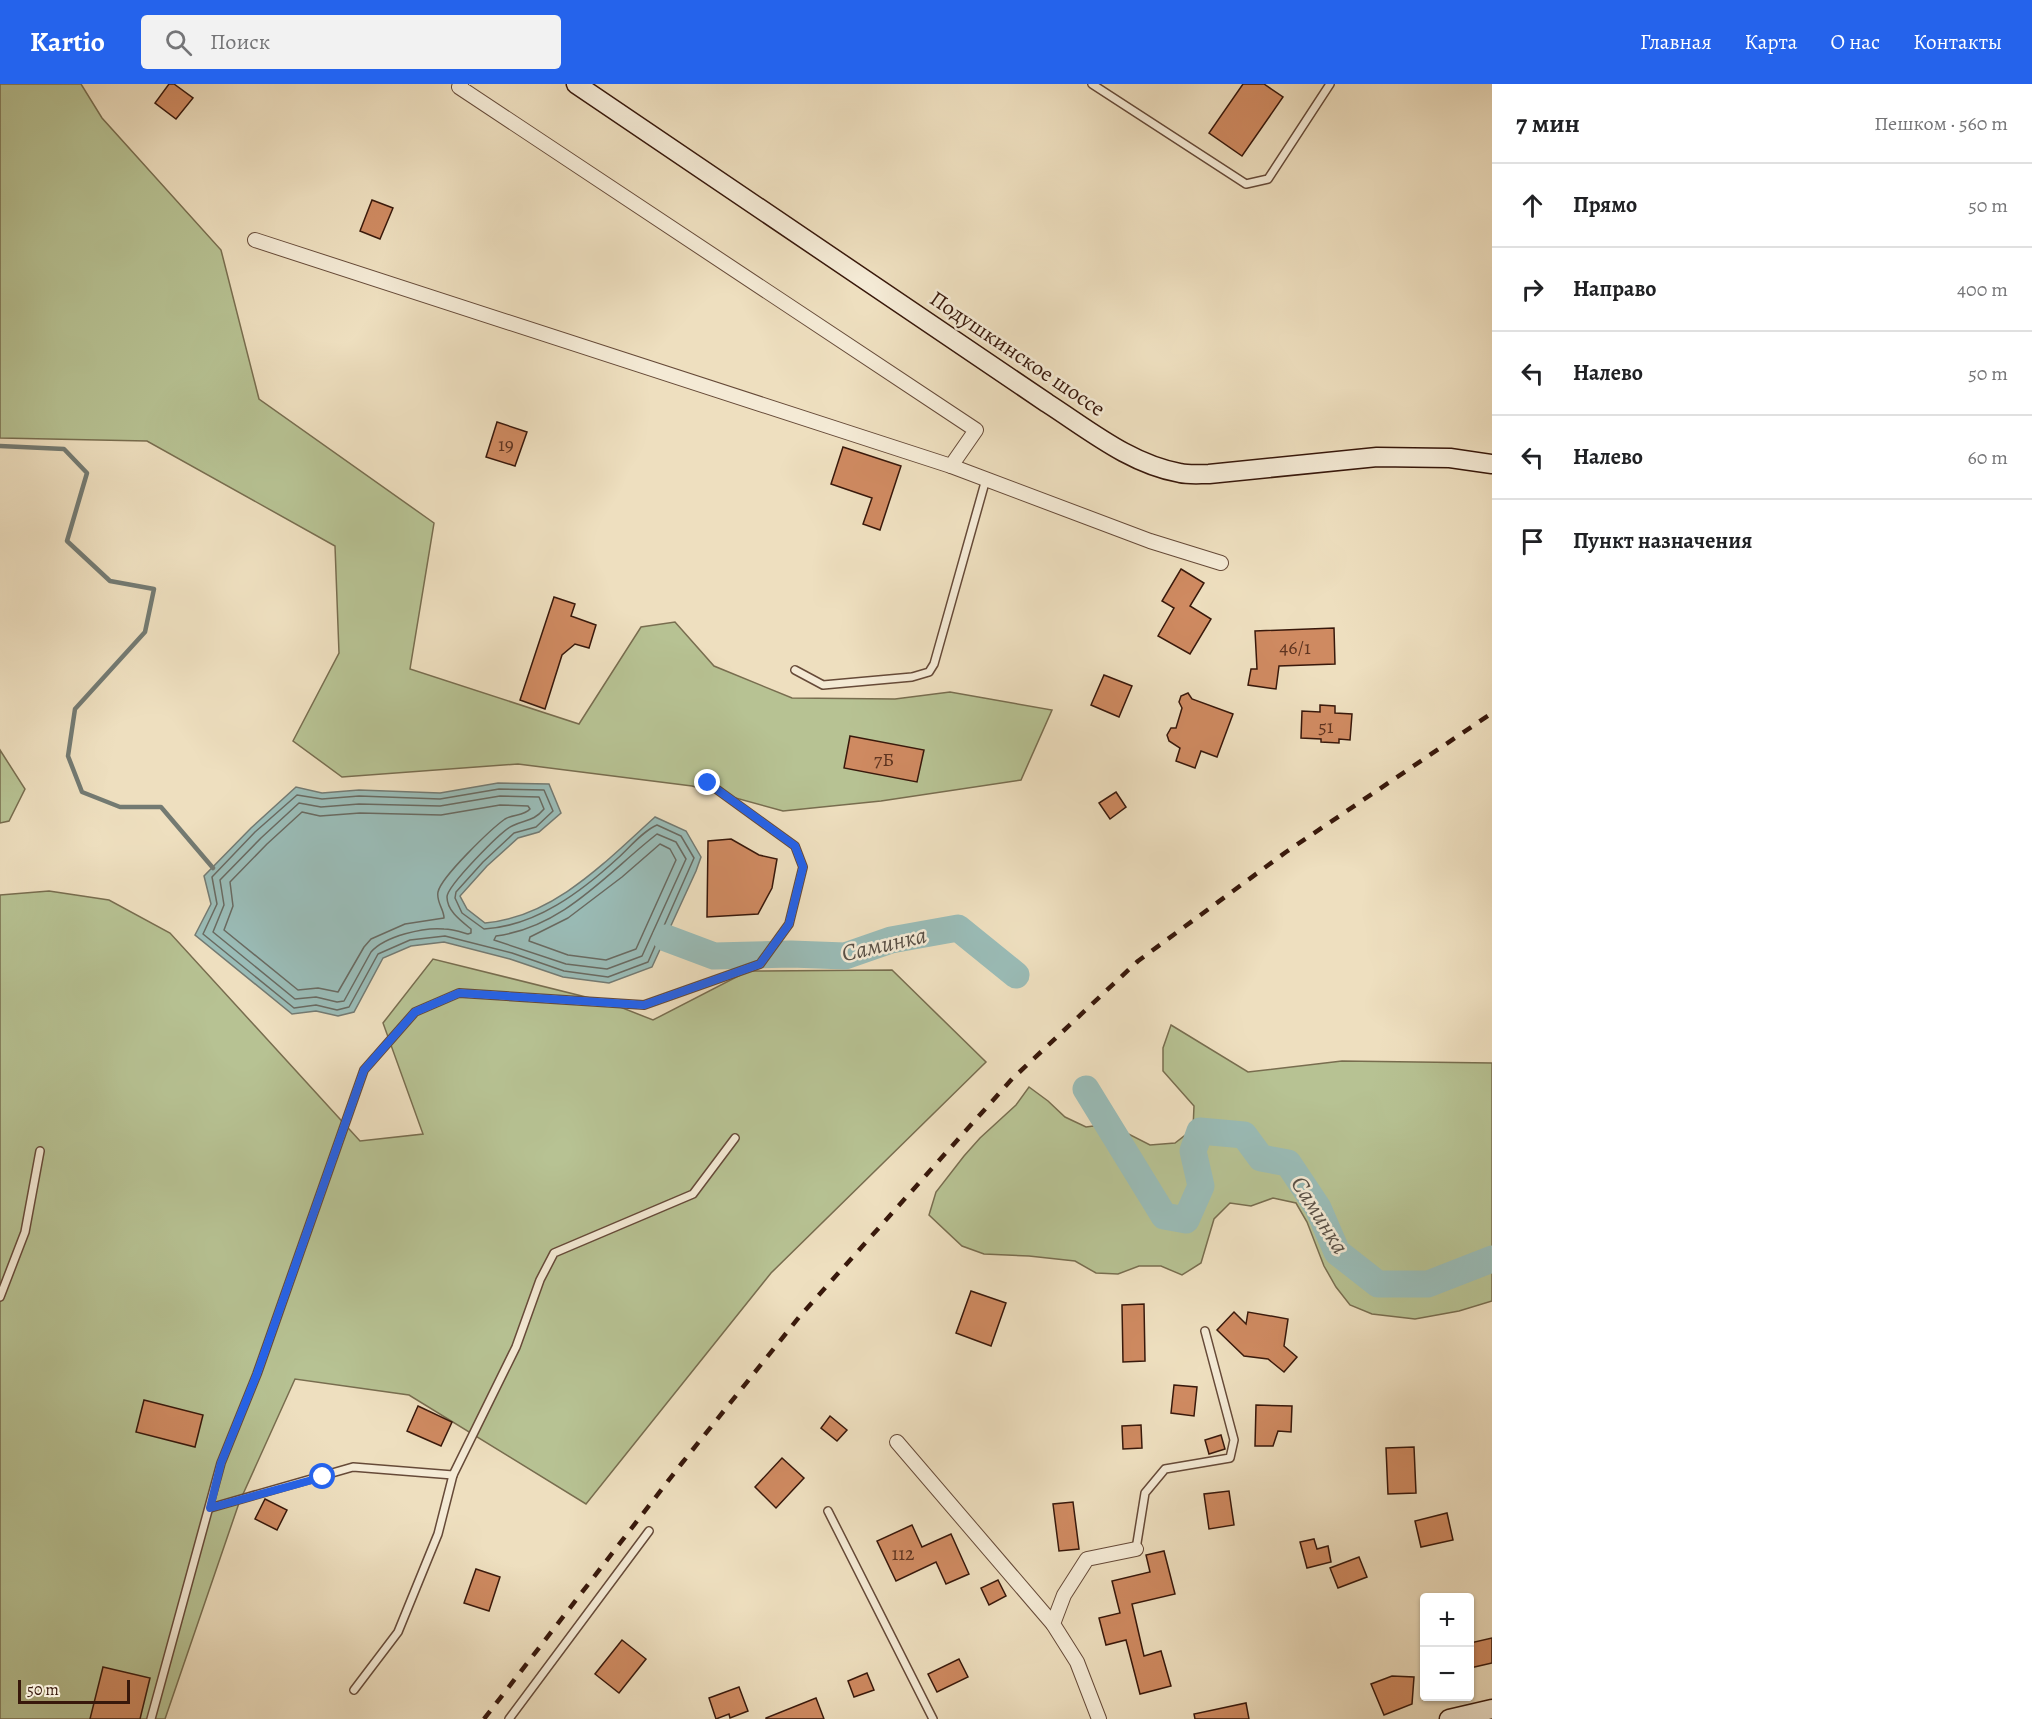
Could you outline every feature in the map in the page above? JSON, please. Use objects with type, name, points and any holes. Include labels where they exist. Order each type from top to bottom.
[{"type":"main road","name":"Подушкинское шоссе","points":[[576,84],[1047,403],[1122,452],[1151,465],[1181,473],[1209,474],[1377,457],[1450,458],[1492,464]]},
{"type":"main road","points":[[1449,1719],[1492,1709]]},
{"type":"street","points":[[458,85],[976,430],[951,466]]},
{"type":"street","points":[[255,240],[951,466],[1150,541],[1221,562]]},
{"type":"street","points":[[897,1442],[1053,1624],[1077,1662],[1099,1719]]},
{"type":"street","points":[[1053,1624],[1064,1595],[1087,1559],[1136,1549]]},
{"type":"lane","points":[[1092,84],[1246,184],[1268,179],[1330,84]]},
{"type":"lane","points":[[795,670],[824,685],[912,677],[929,672],[934,664],[986,479]]},
{"type":"lane","points":[[151,1719],[221,1463],[257,1374],[364,1070],[415,1012],[459,993],[644,1005],[760,964],[789,924],[803,867],[795,846],[708,783]]},
{"type":"lane","points":[[354,1690],[398,1632],[438,1534],[453,1475],[516,1347],[540,1280],[554,1253],[693,1194],[735,1138]]},
{"type":"lane","points":[[0,1297],[25,1232],[40,1151]]},
{"type":"lane","points":[[1136,1549],[1145,1493],[1165,1469],[1230,1458],[1234,1440],[1206,1331]]},
{"type":"lane","points":[[210,1508],[353,1467],[453,1475]]},
{"type":"lane","points":[[828,1510],[933,1719]]},
{"type":"lane","points":[[508,1719],[648,1531]]},
{"type":"green space","points":[[0,84],[81,84],[102,118],[221,250],[259,399],[434,523],[410,669],[579,724],[641,627],[675,622],[714,666],[792,698],[895,699],[950,692],[1052,710],[1021,780],[881,801],[783,811],[692,786],[518,764],[342,777],[293,741],[339,653],[335,546],[147,441],[0,438]]},
{"type":"green space","points":[[0,750],[25,789],[9,821],[0,823]]},
{"type":"green space","points":[[49,891],[109,900],[170,933],[360,1141],[423,1134],[383,1023],[433,959],[610,1003],[653,1020],[748,971],[892,970],[986,1062],[771,1273],[586,1504],[409,1395],[295,1379],[239,1503],[165,1719],[0,1719],[0,895]]},
{"type":"green space","points":[[1171,1025],[1248,1072],[1342,1061],[1492,1063],[1492,1301],[1459,1311],[1415,1319],[1372,1314],[1350,1305],[1324,1266],[1307,1222],[1296,1203],[1273,1198],[1251,1206],[1230,1203],[1214,1219],[1201,1263],[1182,1275],[1161,1266],[1139,1266],[1118,1274],[1096,1273],[1075,1261],[984,1254],[962,1246],[929,1215],[936,1192],[964,1156],[1016,1105],[1029,1087],[1065,1117],[1086,1127],[1109,1124],[1150,1145],[1175,1143],[1193,1129],[1194,1106],[1163,1071],[1163,1048]]},
{"type":"water","points":[[498,783],[549,784],[561,813],[539,832],[518,838],[487,866],[460,896],[467,909],[485,923],[510,919],[556,898],[598,868],[655,817],[686,831],[701,857],[652,967],[609,983],[563,977],[510,959],[444,942],[411,946],[383,958],[354,1012],[338,1016],[316,1011],[292,1014],[195,935],[211,904],[204,876],[251,828],[296,787],[322,793],[359,790],[440,793]]},
{"type":"building","points":[[169,84],[174,84],[193,98],[176,119],[155,103]]},
{"type":"building","points":[[1243,84],[1264,84],[1283,97],[1242,156],[1209,133]]},
{"type":"building","points":[[372,200],[393,208],[380,239],[360,231]]},
{"type":"building","points":[[497,422],[527,432],[515,466],[486,457]]},
{"type":"building","points":[[843,447],[901,466],[880,530],[863,524],[872,498],[831,484]]},
{"type":"building","points":[[1181,569],[1204,583],[1190,606],[1211,619],[1190,654],[1158,636],[1174,608],[1162,601]]},
{"type":"building","points":[[554,597],[575,604],[571,616],[596,625],[589,648],[575,644],[562,655],[545,709],[520,700]]},
{"type":"building","points":[[1334,628],[1335,664],[1279,666],[1276,689],[1248,685],[1251,669],[1257,669],[1255,631]]},
{"type":"building","points":[[1104,675],[1132,686],[1119,717],[1091,705]]},
{"type":"building","points":[[1188,693],[1192,699],[1233,714],[1217,757],[1201,751],[1195,768],[1176,761],[1180,748],[1169,741],[1167,735],[1171,728],[1176,728],[1182,708],[1179,702],[1181,696]]},
{"type":"building","points":[[1320,705],[1335,706],[1335,713],[1352,714],[1350,740],[1339,739],[1339,743],[1301,738],[1302,711],[1320,712]]},
{"type":"building","points":[[850,736],[924,750],[917,782],[844,768]]},
{"type":"building","points":[[1116,792],[1126,807],[1110,819],[1099,803]]},
{"type":"building","points":[[731,839],[759,855],[777,859],[772,888],[758,914],[707,917],[708,841]]},
{"type":"building","points":[[971,1291],[1006,1303],[991,1346],[956,1333]]},
{"type":"building","points":[[1144,1304],[1145,1361],[1123,1362],[1122,1305]]},
{"type":"building","points":[[1234,1312],[1246,1324],[1248,1312],[1288,1319],[1284,1346],[1297,1357],[1284,1372],[1268,1359],[1244,1356],[1217,1330]]},
{"type":"building","points":[[1174,1385],[1197,1387],[1194,1416],[1171,1413]]},
{"type":"building","points":[[144,1400],[203,1415],[195,1447],[136,1432]]},
{"type":"building","points":[[1256,1405],[1292,1406],[1291,1432],[1278,1431],[1273,1446],[1255,1446]]},
{"type":"building","points":[[418,1406],[452,1422],[441,1446],[407,1431]]},
{"type":"building","points":[[830,1416],[847,1430],[837,1441],[821,1428]]},
{"type":"building","points":[[1141,1425],[1142,1448],[1123,1449],[1122,1426]]},
{"type":"building","points":[[1221,1435],[1225,1449],[1209,1454],[1205,1440]]},
{"type":"building","points":[[1414,1447],[1416,1493],[1388,1494],[1386,1448]]},
{"type":"building","points":[[782,1458],[804,1478],[776,1508],[755,1487]]},
{"type":"building","points":[[1229,1491],[1234,1525],[1209,1529],[1204,1494]]},
{"type":"building","points":[[265,1499],[287,1510],[277,1530],[255,1519]]},
{"type":"building","points":[[1073,1502],[1079,1549],[1059,1551],[1053,1504]]},
{"type":"building","points":[[1447,1513],[1453,1540],[1421,1547],[1415,1521]]},
{"type":"building","points":[[912,1525],[922,1547],[951,1534],[969,1574],[946,1584],[936,1562],[896,1581],[877,1541]]},
{"type":"building","points":[[1314,1539],[1317,1549],[1328,1546],[1331,1562],[1307,1568],[1300,1542]]},
{"type":"building","points":[[1164,1551],[1175,1594],[1132,1604],[1144,1656],[1161,1651],[1171,1686],[1140,1694],[1126,1640],[1106,1645],[1099,1618],[1120,1613],[1112,1581],[1150,1572],[1146,1555]]},
{"type":"building","points":[[1359,1557],[1367,1577],[1338,1588],[1330,1568]]},
{"type":"building","points":[[476,1569],[500,1577],[489,1611],[464,1603]]},
{"type":"building","points":[[998,1580],[1006,1596],[989,1605],[981,1588]]},
{"type":"building","points":[[1492,1638],[1492,1663],[1474,1667],[1474,1642]]},
{"type":"building","points":[[622,1640],[646,1659],[619,1693],[595,1674]]},
{"type":"building","points":[[959,1659],[968,1677],[937,1692],[928,1674]]},
{"type":"building","points":[[103,1667],[150,1678],[140,1719],[90,1719]]},
{"type":"building","points":[[867,1673],[874,1690],[854,1697],[848,1681]]},
{"type":"building","points":[[1392,1676],[1414,1677],[1412,1704],[1384,1715],[1371,1684]]},
{"type":"building","points":[[739,1687],[748,1711],[730,1718],[729,1714],[716,1719],[709,1698]]},
{"type":"building","points":[[816,1698],[824,1719],[766,1719],[766,1718]]},
{"type":"building","points":[[1246,1703],[1249,1719],[1195,1719],[1194,1714]]},
{"type":"waterway","points":[[0,446],[64,449],[87,473],[67,541],[110,581],[154,589],[145,632],[75,709],[68,756],[82,792],[120,807],[161,807],[213,868]]},
{"type":"waterway","name":"Саминка","points":[[666,938],[714,956],[791,954],[845,956],[891,940],[958,928],[1016,975]]},
{"type":"waterway","name":"Саминка","points":[[1086,1089],[1164,1216],[1186,1220],[1201,1186],[1193,1151],[1200,1131],[1244,1135],[1261,1158],[1288,1163],[1318,1208],[1337,1252],[1378,1284],[1428,1284],[1492,1259]]},
{"type":"railway","points":[[484,1719],[682,1463],[800,1316],[1012,1079],[1138,961],[1286,852],[1492,713]]},
{"type":"route","points":[[323,1477],[210,1508],[221,1463],[257,1374],[364,1070],[415,1012],[459,993],[644,1005],[760,964],[789,924],[803,867],[795,846],[708,783]]}]
